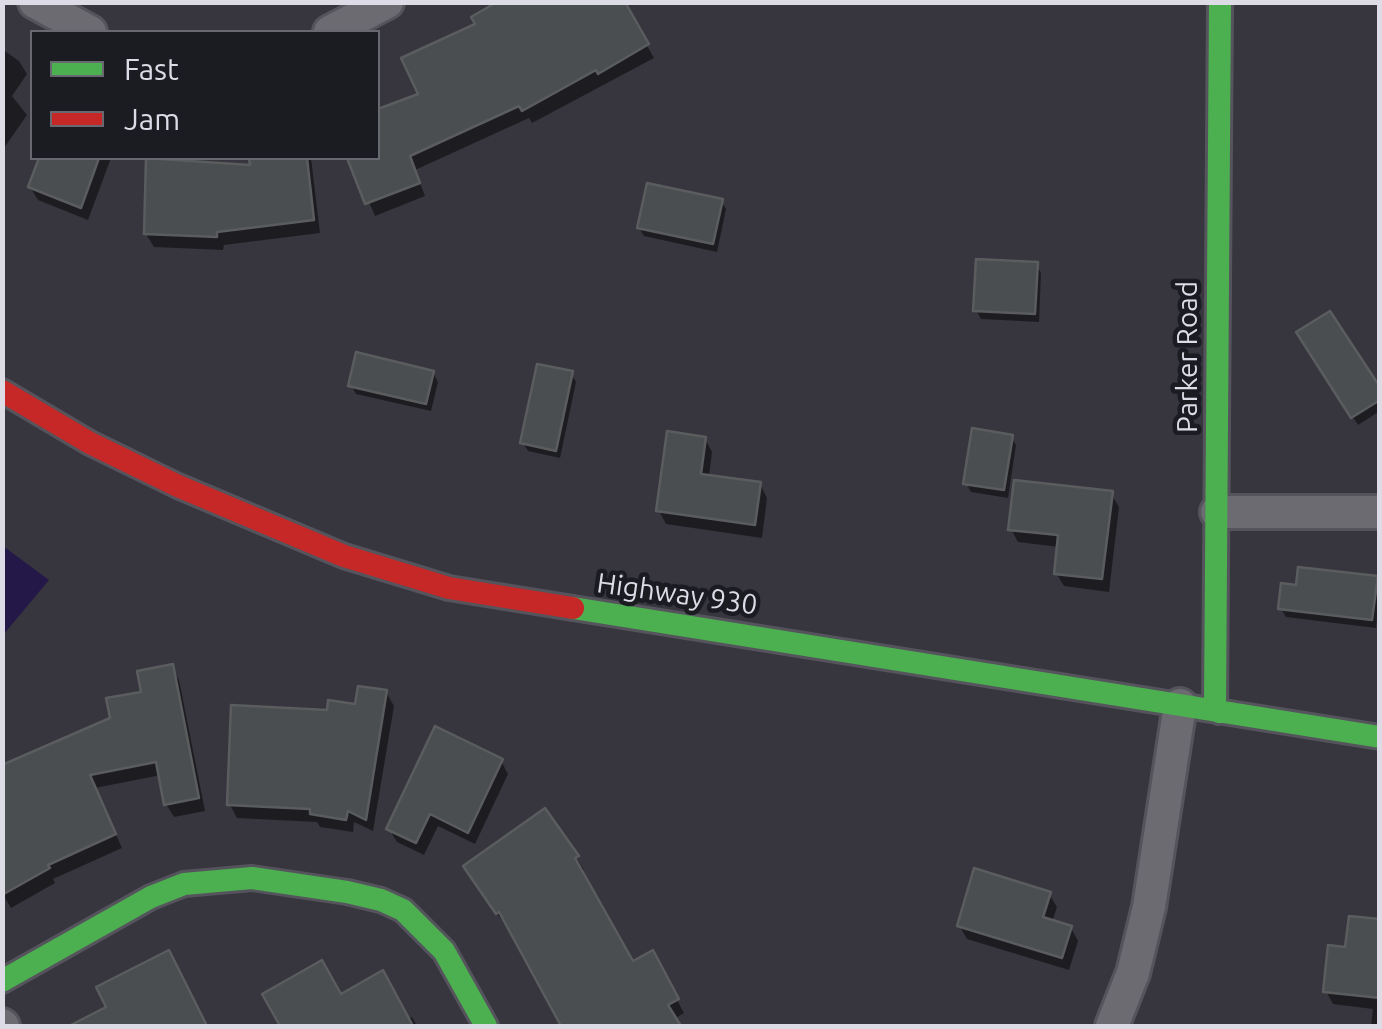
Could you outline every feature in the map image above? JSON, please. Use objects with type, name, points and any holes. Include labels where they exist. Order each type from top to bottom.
[{"type":"street","points":[[35,2],[86,30]]},
{"type":"street","points":[[334,30],[387,2]]},
{"type":"street","name":"Parker Road","points":[[1219,712],[1216,706],[1220,2]]},
{"type":"street","name":"Highway 930","points":[[2,391],[90,443],[178,486],[344,556],[449,588],[1380,737]]},
{"type":"street","points":[[1217,512],[1380,512]]},
{"type":"street","points":[[1112,1026],[1150,907],[1180,705]]},
{"type":"street","points":[[2,981],[151,897],[198,882],[252,878],[347,892],[404,910],[444,951],[486,1026]]},
{"type":"shaded area","points":[[3,546],[49,580],[2,635]]},
{"type":"building","points":[[497,2],[625,2],[649,44],[522,111],[519,106],[410,156],[420,183],[365,204],[348,160],[380,160],[380,108],[418,94],[401,58],[475,24],[471,17]]},
{"type":"building","points":[[38,160],[98,160],[81,208],[28,187]]},
{"type":"building","points":[[146,160],[250,165],[249,160],[307,160],[314,220],[217,232],[217,237],[144,234]]},
{"type":"building","points":[[647,183],[723,199],[713,244],[637,228]]},
{"type":"building","points":[[976,259],[1038,262],[1035,314],[973,311]]},
{"type":"building","points":[[1330,311],[1380,387],[1380,400],[1351,418],[1296,332]]},
{"type":"building","points":[[356,352],[434,371],[426,404],[348,386]]},
{"type":"building","points":[[537,364],[573,371],[556,451],[520,443]]},
{"type":"building","points":[[972,428],[1013,435],[1004,490],[963,484]]},
{"type":"building","points":[[667,431],[706,437],[701,474],[761,482],[755,525],[656,511]]},
{"type":"building","points":[[1014,480],[1113,491],[1102,579],[1054,574],[1058,535],[1008,530]]},
{"type":"building","points":[[1298,567],[1378,576],[1372,620],[1278,609],[1281,583],[1296,585]]},
{"type":"building","points":[[173,664],[199,798],[164,805],[156,762],[90,775],[116,834],[48,865],[50,868],[2,895],[2,765],[110,718],[106,698],[141,692],[137,671]]},
{"type":"building","points":[[358,686],[387,690],[366,820],[348,811],[346,820],[310,814],[310,809],[227,805],[231,705],[327,710],[328,700],[355,704]]},
{"type":"building","points":[[435,726],[503,759],[468,833],[430,814],[416,843],[386,829]]},
{"type":"building","points":[[545,808],[579,856],[575,858],[633,961],[653,950],[679,999],[668,1005],[681,1026],[561,1026],[499,912],[496,914],[463,866]]},
{"type":"building","points":[[974,868],[1051,892],[1043,917],[1072,926],[1062,958],[957,926]]},
{"type":"building","points":[[1349,916],[1380,919],[1380,998],[1323,992],[1328,945],[1345,947]]},
{"type":"building","points":[[169,950],[207,1026],[69,1026],[106,1007],[96,987]]},
{"type":"building","points":[[322,960],[341,994],[383,970],[413,1026],[280,1026],[262,994]]},
{"type":"traffic: fast","points":[[1219,712],[1215,706],[1220,2]]},
{"type":"traffic: fast","points":[[573,608],[1380,737]]},
{"type":"traffic: fast","points":[[2,981],[151,897],[184,884],[252,878],[347,892],[403,910],[444,951],[486,1026]]},
{"type":"traffic: jam","points":[[2,391],[90,443],[178,486],[344,556],[449,588],[573,608]]}]
